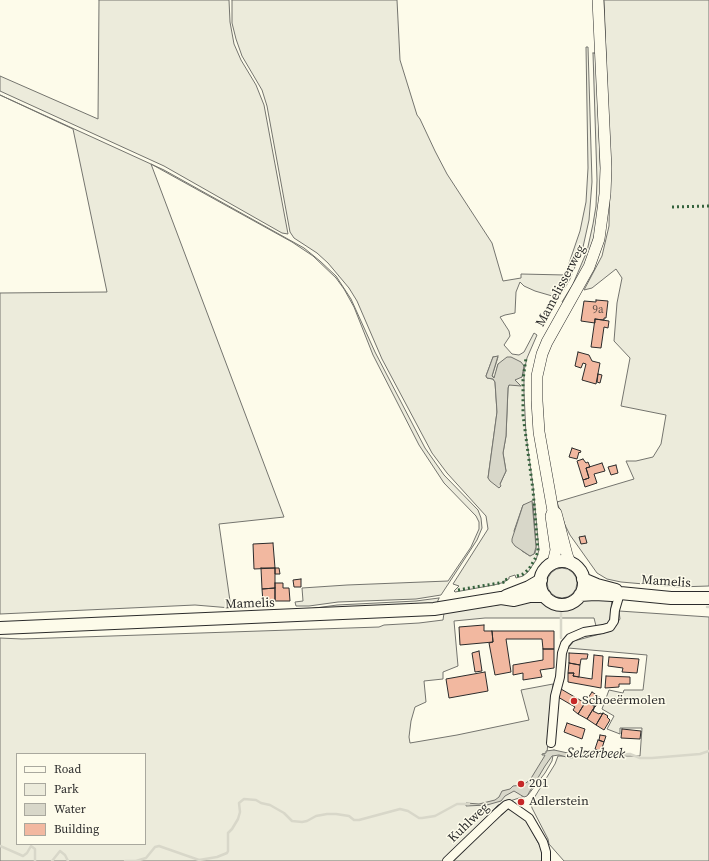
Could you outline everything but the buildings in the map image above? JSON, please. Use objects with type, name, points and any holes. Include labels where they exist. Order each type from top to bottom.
[{"type":"main road","points":[[561,561],[570,562],[579,570],[583,578],[583,587],[580,595],[572,602],[561,604],[551,601],[545,596],[541,588],[541,580],[545,570],[553,563],[561,561]]},
{"type":"main road","name":"Mamelis","points":[[583,578],[597,585],[614,588],[620,593]]},
{"type":"main road","name":"Mamelis","points":[[0,628],[434,609],[501,598],[529,587],[541,580]]},
{"type":"main road","name":"Mamelis","points":[[580,595],[612,595],[620,593],[671,598],[709,598]]},
{"type":"main road","name":"Mamelis","points":[[501,598],[514,600],[530,596],[545,596]]},
{"type":"street","name":"Mamelisserweg","points":[[553,563],[556,550],[551,516],[553,511],[540,432],[537,401],[537,376],[542,354],[547,342],[589,267],[600,239],[606,168],[598,0]]},
{"type":"street","name":"Mamelisserweg","points":[[553,511],[557,514],[570,562]]},
{"type":"street","points":[[551,743],[555,696],[560,676],[562,653],[565,644],[570,638],[584,632],[610,627],[614,621],[620,593]]},
{"type":"street","name":"Kuhlweg","points":[[447,861],[506,805],[512,805],[530,818],[543,842],[546,852],[546,861]]},
{"type":"green space","points":[[99,0],[229,0],[230,22],[234,44],[241,60],[256,85],[264,105],[288,234],[282,233],[164,166],[0,91],[0,76],[98,119]]},
{"type":"green space","points":[[232,0],[397,0],[400,60],[417,115],[447,174],[492,243],[503,281],[521,278],[521,274],[565,275],[580,231],[586,202],[588,168],[586,47],[588,47],[592,182],[589,220],[583,247],[570,279],[559,298],[535,291],[524,286],[520,282],[516,292],[515,313],[500,317],[509,331],[510,336],[504,345],[512,354],[519,355],[524,352],[534,333],[537,335],[527,358],[524,371],[524,392],[526,435],[533,486],[539,550],[536,560],[528,572],[523,576],[516,578],[515,575],[509,577],[509,579],[505,580],[505,582],[494,585],[454,591],[459,586],[453,584],[488,529],[486,516],[447,473],[432,453],[382,359],[357,301],[349,288],[328,263],[317,253],[294,238],[290,232],[267,106],[262,90],[242,56],[232,23]],"holes":[[[493,357],[498,357],[492,376],[495,378],[498,364],[524,366],[522,377],[517,378],[515,380],[517,382],[509,385],[508,388],[506,436],[503,453],[506,471],[500,484],[488,478],[497,412],[495,382],[493,379],[487,378],[486,376]],[[533,503],[536,547],[535,553],[530,556],[522,551],[514,531],[523,505]]]},
{"type":"green space","points":[[604,0],[709,0],[709,586],[678,587],[621,582],[607,579],[597,573],[570,535],[557,502],[634,479],[626,461],[636,461],[653,457],[661,444],[666,415],[621,406],[630,358],[614,341],[617,303],[622,278],[616,269],[592,288],[584,290],[602,256],[609,226],[610,168]]},
{"type":"green space","points":[[593,53],[596,53],[601,183],[599,216],[589,258],[565,304],[562,302],[573,284],[587,251],[596,206],[597,180]]},
{"type":"green space","points":[[0,95],[151,164],[284,517],[219,524],[231,608],[195,605],[0,614],[0,293],[107,292],[73,129]]},
{"type":"green space","points":[[152,164],[304,248],[336,276],[351,299],[375,352],[425,448],[444,475],[478,510],[481,518],[482,528],[477,540],[441,595],[416,599],[338,602],[309,606],[296,606],[295,602],[303,601],[302,588],[448,581],[471,547],[479,529],[479,522],[476,516],[444,483],[419,445],[373,355],[354,307],[336,278],[313,256],[292,242]]},
{"type":"green space","points":[[562,568],[573,572],[577,583],[573,594],[562,598],[551,594],[547,583],[551,572]]},
{"type":"green space","points":[[589,597],[612,598],[610,621],[605,625],[596,626],[594,618],[485,618],[454,621],[458,666],[443,672],[443,679],[424,681],[426,702],[415,707],[411,721],[409,737],[410,743],[529,720],[521,690],[553,684],[547,753],[553,755],[552,761],[545,773],[528,795],[498,805],[443,861],[0,861],[0,638],[22,639],[379,627],[384,625],[443,620],[444,613],[535,599],[559,607],[568,607]]},
{"type":"green space","points":[[439,598],[437,603],[427,605],[308,609],[337,605],[416,601]]},
{"type":"green space","points":[[619,611],[709,617],[709,861],[564,861],[549,844],[548,839],[532,808],[531,803],[555,764],[558,756],[640,756],[642,728],[620,728],[620,734],[607,729],[614,716],[602,709],[609,690],[623,693],[624,690],[643,690],[647,655],[568,648],[574,641],[611,631],[620,619]]},
{"type":"green space","points":[[508,809],[519,814],[526,820],[542,850],[542,861],[452,861]]},
{"type":"water","points":[[498,356],[492,376],[494,378],[498,364],[507,357],[511,357],[521,362],[524,366],[522,377],[515,380],[521,386],[509,385],[508,388],[506,436],[503,453],[506,471],[499,488],[488,478],[497,412],[495,382],[493,379],[487,378],[486,376],[493,357]]},
{"type":"water","points":[[532,501],[536,547],[534,554],[530,556],[515,546],[512,539],[523,505]]},
{"type":"water","points":[[554,750],[577,755],[577,757],[570,758],[559,755],[552,756],[527,796],[524,797],[514,791],[505,796],[501,801],[487,805],[466,806],[466,803],[479,804],[495,800],[499,797],[502,791],[510,789],[513,786],[523,785],[530,780],[545,755],[542,754],[546,753],[546,751]]},
{"type":"waterway","points":[[561,613],[561,638]]},
{"type":"waterway","name":"Selzerbeek","points":[[575,756],[630,754],[640,758],[652,758],[700,754],[709,751]]},
{"type":"waterway","name":"Selzerbeek","points":[[136,861],[146,858],[155,847],[159,846],[199,860],[217,857],[227,853],[228,833],[238,819],[240,812],[239,803],[244,799],[256,800],[270,805],[284,813],[292,821],[302,822],[316,816],[327,814],[349,816],[354,820],[359,820],[400,809],[422,818],[435,816],[457,804],[469,804]]},
{"type":"waterway","name":"Selzerbeek","points":[[0,846],[23,856],[27,853],[31,846],[35,849],[35,861]]},
{"type":"waterway","name":"Selzerbeek","points":[[52,861],[60,851],[65,855],[68,861]]},
{"type":"waterway","name":"Selzerbeek","points":[[125,861],[135,861]]},
{"type":"hedge","points":[[672,207],[709,206]]},
{"type":"hedge","points":[[517,576],[523,574],[529,569],[538,551],[533,490],[523,415],[523,380],[526,358]]},
{"type":"hedge","points":[[458,590],[505,582],[505,580],[508,579]]},
{"type":"place","name":"Schoeërmolen","points":[[574,701]]},
{"type":"place","name":"201","points":[[521,784]]},
{"type":"place","name":"Adlerstein","points":[[521,802]]}]
